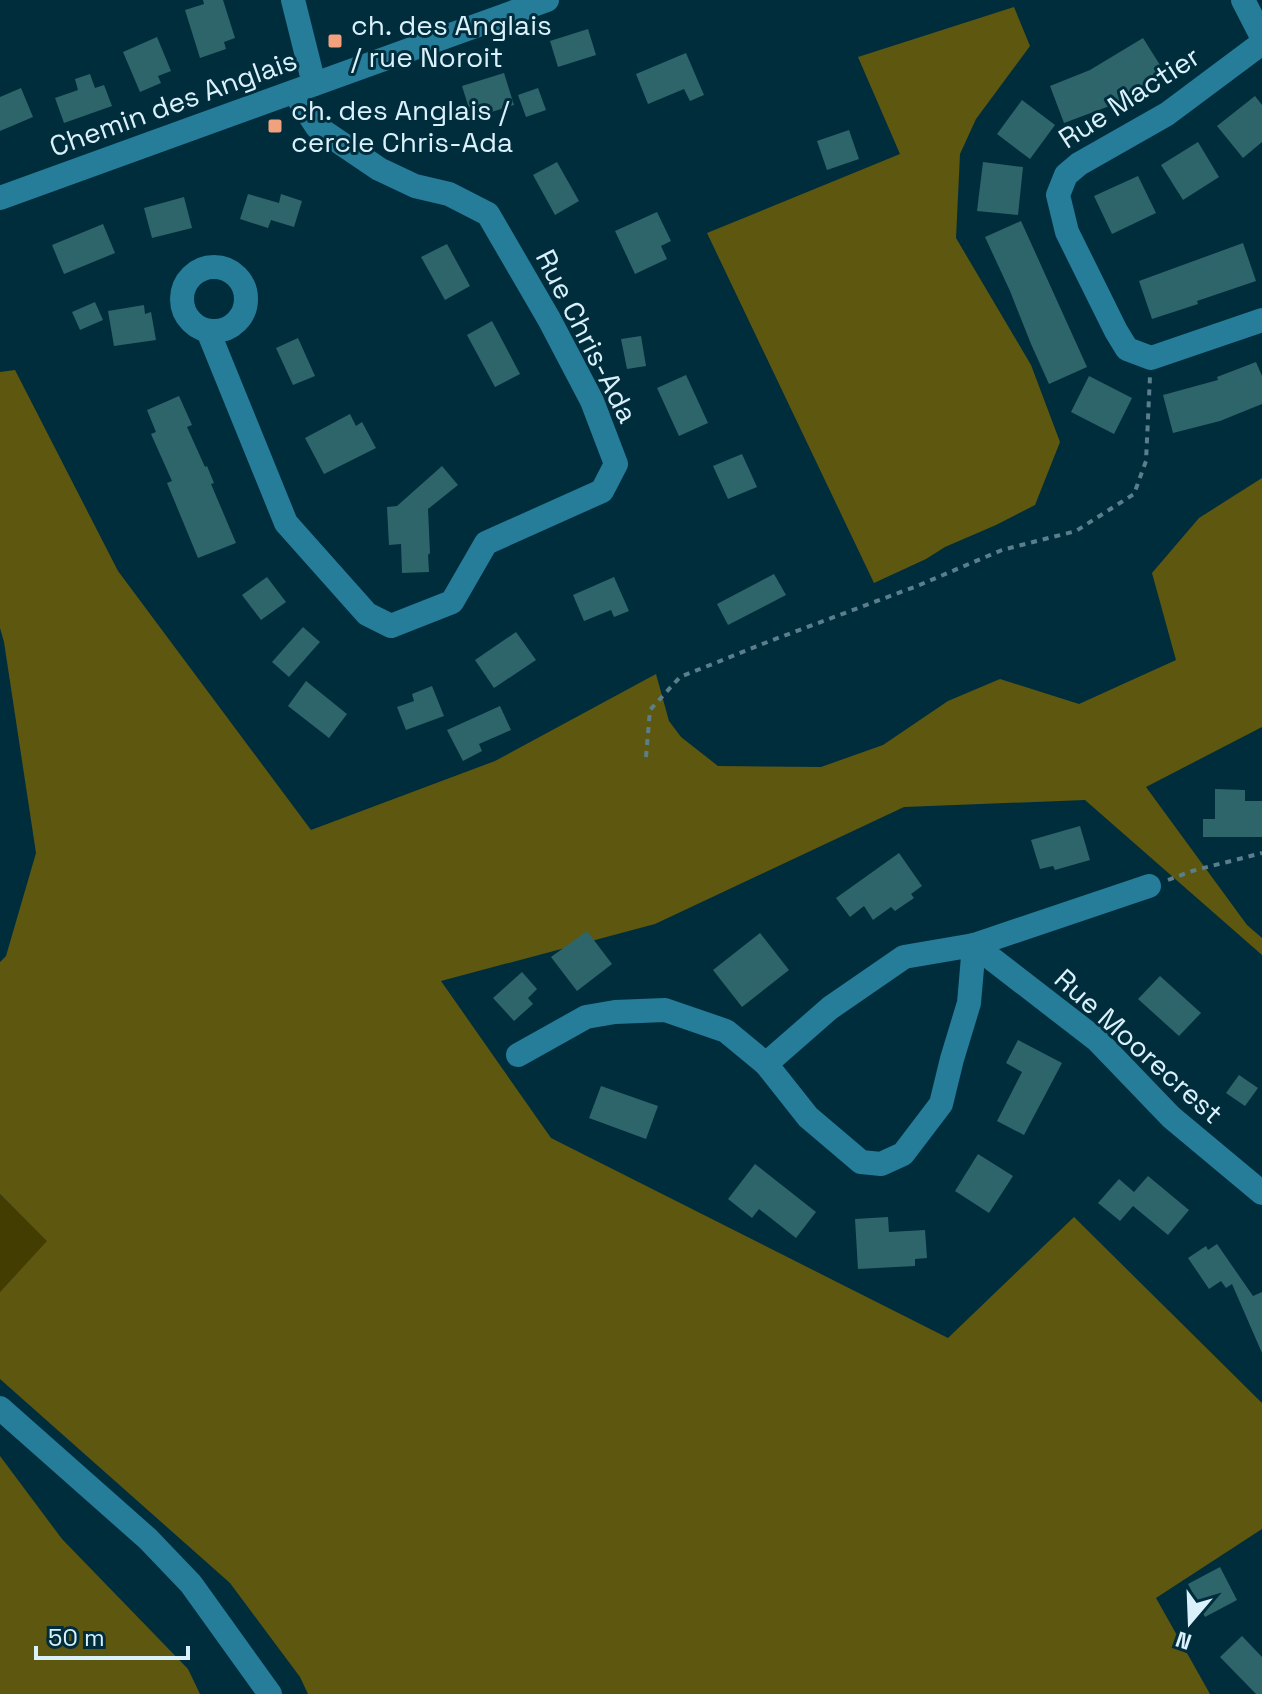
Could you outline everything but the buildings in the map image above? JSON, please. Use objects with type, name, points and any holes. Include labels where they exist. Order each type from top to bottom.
[{"type":"street","name":"Rue Chris-Ada","points":[[208,331],[286,523],[367,614],[391,626],[452,602],[486,543],[602,491],[616,464],[592,401],[488,214],[449,194],[415,186],[379,169],[317,127],[304,88],[293,0]]},
{"type":"street","name":"Chemin des Anglais","points":[[0,198],[547,0]]},
{"type":"street","points":[[1243,0],[1262,40]]},
{"type":"street","name":"Rue Mactier","points":[[1151,358],[1127,349],[1116,331],[1067,232],[1058,195],[1066,175],[1079,164],[1167,114],[1262,40]]},
{"type":"street","points":[[1151,358],[1262,320]]},
{"type":"street","points":[[766,1064],[830,1008],[904,957],[974,945],[1149,886]]},
{"type":"street","points":[[518,1055],[586,1017],[615,1012],[665,1010],[726,1031],[766,1064],[808,1117],[861,1162],[881,1164],[903,1154],[941,1104],[969,1003],[974,945]]},
{"type":"street","name":"Rue Moorecrest","points":[[974,945],[1097,1040],[1171,1117],[1262,1193]]},
{"type":"street","points":[[0,1408],[159,1550],[191,1584],[270,1694]]},
{"type":"path","points":[[646,757],[650,710],[680,677],[1002,550],[1076,531],[1134,494],[1146,461],[1151,358]]},
{"type":"path","points":[[1149,886],[1262,853]]},
{"type":"shaded area","points":[[1014,7],[1030,46],[976,119],[960,154],[956,238],[1031,365],[1060,442],[1035,505],[874,583],[707,233],[900,154],[858,57]]},
{"type":"shaded area","points":[[15,370],[118,571],[311,830],[495,761],[656,674],[669,721],[681,737],[718,766],[821,767],[883,745],[948,701],[1000,679],[1079,704],[1176,660],[1152,573],[1199,518],[1262,478],[1262,727],[1146,787],[1247,925],[1262,938],[1262,955],[1085,800],[904,807],[655,924],[441,981],[551,1138],[948,1338],[1074,1217],[1262,1403],[1262,1529],[1156,1598],[1210,1694],[308,1694],[300,1677],[230,1583],[0,1379],[0,1292],[47,1241],[0,1194],[0,962],[6,956],[36,853],[0,628],[0,372]]},
{"type":"shaded area","points":[[0,1194],[48,1241],[0,1292]]},
{"type":"shaded area","points":[[0,1456],[62,1539],[188,1669],[200,1694],[0,1694]]},
{"type":"place","name":"ch. des Anglais / rue Noroit","points":[[335,41]]},
{"type":"place","name":"ch. des Anglais / cercle Chris-Ada","points":[[275,126]]}]
